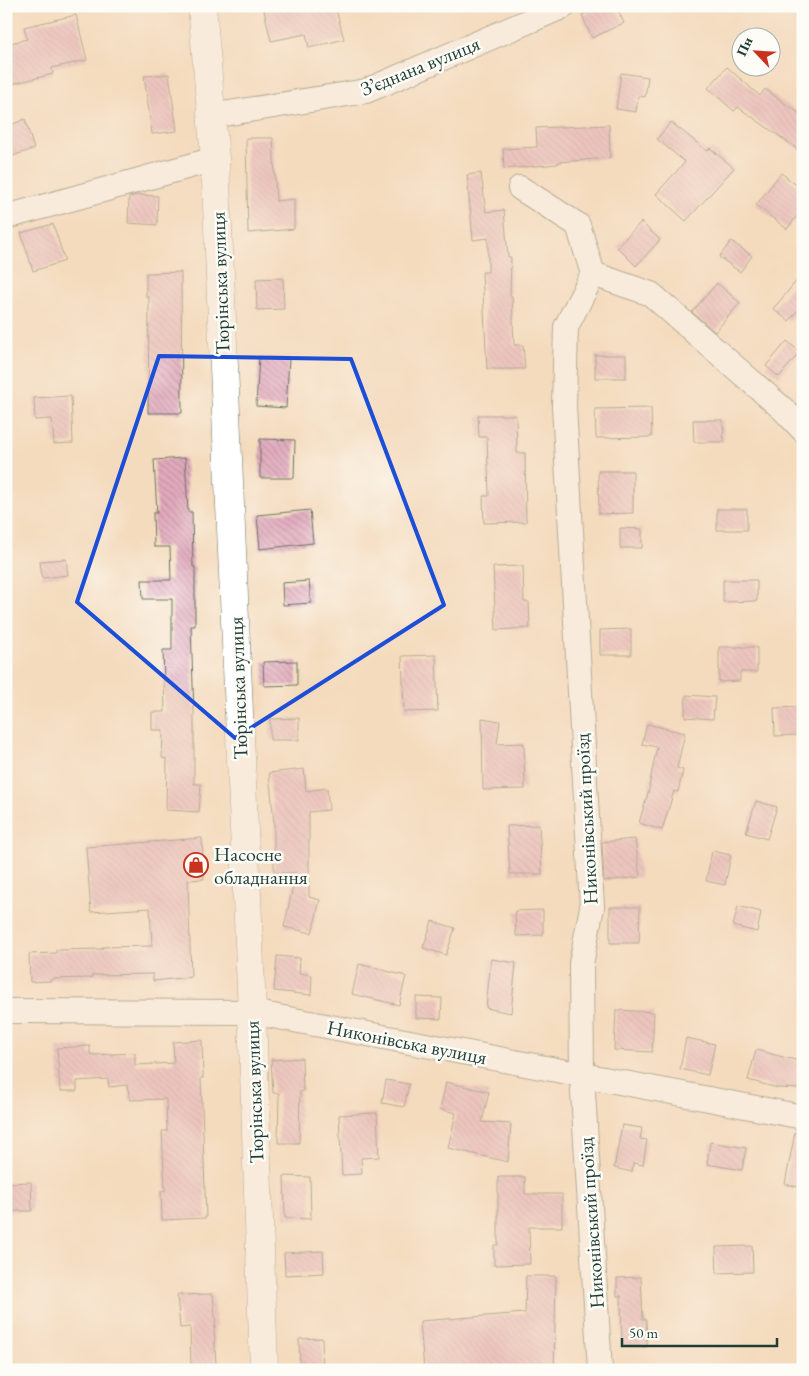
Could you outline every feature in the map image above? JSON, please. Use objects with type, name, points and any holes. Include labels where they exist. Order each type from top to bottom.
[{"type":"main road","name":"Тюрінська вулиця","points":[[202,6],[215,159],[252,1012],[264,1370]]},
{"type":"street","name":"З’єднана вулиця","points":[[211,116],[366,91],[564,6]]},
{"type":"street","points":[[6,217],[215,159]]},
{"type":"street","points":[[520,188],[578,225],[594,274],[651,294],[784,410],[803,430]]},
{"type":"street","name":"Никонівський проїзд","points":[[594,274],[566,328],[564,406],[592,907],[580,964],[582,1076],[600,1370]]},
{"type":"street","name":"Никонівська вулиця","points":[[6,1011],[252,1012],[803,1117]]},
{"type":"highlighted area","points":[[159,356],[351,359],[444,605],[235,738],[77,602]]},
{"type":"building","points":[[263,6],[335,6],[344,39],[309,48],[306,34],[271,41]]},
{"type":"building","points":[[599,6],[616,6],[624,23],[592,38],[582,15]]},
{"type":"building","points":[[76,15],[87,60],[52,68],[53,74],[12,84],[6,60],[6,44],[27,39],[24,27]]},
{"type":"building","points":[[727,67],[732,71],[732,78],[740,78],[760,96],[765,89],[803,116],[803,153],[738,107],[734,111],[708,88]]},
{"type":"building","points":[[621,73],[648,77],[645,97],[638,96],[636,112],[616,109]]},
{"type":"building","points":[[169,74],[177,131],[152,134],[144,76]]},
{"type":"building","points":[[25,119],[34,149],[6,158],[6,127]]},
{"type":"building","points":[[671,122],[707,151],[710,148],[734,168],[686,221],[656,194],[685,162],[657,139]]},
{"type":"building","points":[[609,125],[610,158],[504,169],[503,149],[537,147],[536,128]]},
{"type":"building","points":[[246,138],[273,138],[276,201],[294,199],[294,229],[248,233]]},
{"type":"building","points":[[481,173],[486,212],[504,210],[508,257],[511,257],[510,296],[512,296],[514,345],[523,345],[525,369],[487,369],[482,272],[488,272],[488,238],[473,240],[467,175]]},
{"type":"building","points":[[781,173],[803,190],[803,209],[787,229],[756,205]]},
{"type":"building","points":[[138,195],[158,196],[157,225],[128,223],[129,197]]},
{"type":"building","points":[[641,222],[660,240],[636,266],[617,247]]},
{"type":"building","points":[[53,224],[65,261],[33,271],[21,233]]},
{"type":"building","points":[[731,241],[752,256],[740,272],[719,257]]},
{"type":"building","points":[[181,272],[182,413],[148,413],[149,297],[146,297],[146,273]]},
{"type":"building","points":[[803,273],[803,304],[789,321],[773,309]]},
{"type":"building","points":[[283,278],[284,309],[257,310],[256,279]]},
{"type":"building","points":[[717,283],[740,303],[715,332],[692,312]]},
{"type":"building","points":[[787,341],[800,352],[779,377],[766,366]]},
{"type":"building","points":[[595,355],[626,355],[626,378],[595,378]]},
{"type":"building","points":[[259,357],[289,358],[286,408],[256,406]]},
{"type":"building","points":[[71,396],[73,443],[54,444],[52,419],[35,420],[34,398]]},
{"type":"building","points":[[651,408],[652,437],[596,438],[595,409]]},
{"type":"building","points":[[478,415],[516,415],[517,453],[525,453],[526,522],[484,523],[483,496],[489,496],[487,437],[479,437]]},
{"type":"building","points":[[693,420],[723,420],[724,442],[694,442]]},
{"type":"building","points":[[260,439],[295,440],[294,478],[260,478]]},
{"type":"building","points":[[185,458],[188,512],[192,512],[193,567],[195,567],[195,626],[191,626],[194,784],[201,784],[199,812],[166,810],[167,759],[162,758],[163,730],[152,730],[152,712],[165,712],[163,650],[172,650],[172,599],[143,599],[142,580],[171,580],[170,547],[154,547],[153,513],[157,513],[154,460]]},
{"type":"building","points":[[598,471],[633,471],[633,513],[599,514]]},
{"type":"building","points":[[717,509],[747,509],[747,530],[717,530]]},
{"type":"building","points":[[310,510],[313,543],[260,549],[257,515]]},
{"type":"building","points":[[620,528],[642,529],[642,548],[620,548]]},
{"type":"building","points":[[66,559],[68,575],[42,578],[40,561]]},
{"type":"building","points":[[523,566],[524,602],[529,602],[530,628],[496,630],[493,567]]},
{"type":"building","points":[[723,580],[757,580],[757,601],[723,602]]},
{"type":"building","points":[[309,581],[311,603],[283,605],[282,583]]},
{"type":"building","points":[[631,629],[631,655],[600,655],[600,630]]},
{"type":"building","points":[[719,647],[757,647],[757,672],[740,672],[740,681],[719,682]]},
{"type":"building","points":[[436,655],[438,711],[404,712],[402,656]]},
{"type":"building","points":[[297,661],[297,685],[264,686],[263,662]]},
{"type":"building","points":[[686,695],[715,697],[713,719],[685,717]]},
{"type":"building","points":[[801,707],[801,735],[775,736],[774,708]]},
{"type":"building","points":[[299,718],[299,740],[270,740],[270,719]]},
{"type":"building","points":[[482,718],[500,721],[497,744],[524,743],[525,789],[483,790]]},
{"type":"building","points":[[647,724],[685,733],[677,768],[683,770],[678,792],[674,791],[662,830],[639,823],[650,786],[657,747],[642,744]]},
{"type":"building","points":[[304,769],[306,791],[327,788],[329,810],[309,812],[309,897],[320,900],[312,933],[284,927],[296,873],[274,873],[274,822],[269,773]]},
{"type":"building","points":[[756,801],[777,807],[767,839],[746,833]]},
{"type":"building","points":[[539,825],[542,874],[510,874],[507,826]]},
{"type":"building","points":[[202,838],[204,879],[188,880],[191,977],[153,981],[153,974],[92,975],[92,978],[51,979],[51,981],[30,982],[29,954],[56,953],[56,950],[102,949],[102,947],[152,946],[150,908],[91,912],[86,847]]},
{"type":"building","points":[[635,839],[640,877],[604,881],[602,842]]},
{"type":"building","points":[[712,851],[731,855],[725,885],[706,881]]},
{"type":"building","points":[[738,906],[761,912],[757,932],[733,926]]},
{"type":"building","points":[[610,907],[640,907],[639,943],[610,943]]},
{"type":"building","points":[[543,910],[543,935],[516,936],[515,911]]},
{"type":"building","points":[[432,921],[455,928],[446,955],[423,948]]},
{"type":"building","points":[[277,956],[300,958],[299,973],[312,975],[311,995],[274,991]]},
{"type":"building","points":[[491,959],[516,963],[511,1013],[486,1008]]},
{"type":"building","points":[[359,964],[406,976],[399,1005],[352,994]]},
{"type":"building","points":[[416,997],[442,998],[441,1019],[416,1018]]},
{"type":"building","points":[[616,1010],[654,1012],[652,1052],[614,1050]]},
{"type":"building","points":[[686,1038],[715,1044],[708,1075],[680,1069]]},
{"type":"building","points":[[202,1040],[203,1078],[201,1078],[206,1218],[162,1220],[161,1191],[165,1191],[162,1131],[167,1131],[166,1099],[130,1100],[127,1085],[109,1087],[108,1079],[77,1081],[77,1091],[60,1091],[57,1048],[90,1046],[90,1054],[94,1055],[135,1053],[135,1065],[174,1063],[173,1042]]},
{"type":"building","points":[[756,1050],[803,1062],[803,1089],[778,1088],[748,1080]]},
{"type":"building","points":[[302,1058],[303,1091],[300,1092],[299,1143],[278,1143],[279,1093],[273,1093],[271,1060]]},
{"type":"building","points":[[386,1080],[409,1084],[404,1107],[382,1103]]},
{"type":"building","points":[[446,1082],[489,1092],[482,1122],[511,1124],[508,1162],[448,1148],[456,1113],[440,1109]]},
{"type":"building","points":[[377,1113],[379,1157],[361,1158],[362,1174],[342,1175],[339,1115]]},
{"type":"building","points":[[622,1125],[642,1128],[640,1139],[647,1140],[643,1165],[633,1163],[632,1172],[614,1168]]},
{"type":"building","points":[[795,1132],[803,1133],[803,1188],[785,1184]]},
{"type":"building","points":[[710,1142],[746,1148],[742,1170],[707,1164]]},
{"type":"building","points":[[284,1176],[310,1177],[311,1219],[285,1218]]},
{"type":"building","points":[[498,1177],[525,1177],[525,1194],[562,1194],[562,1227],[529,1227],[530,1264],[494,1265],[494,1245],[498,1245]]},
{"type":"building","points":[[31,1182],[32,1211],[6,1211],[6,1183]]},
{"type":"building","points":[[752,1246],[753,1272],[717,1273],[716,1247]]},
{"type":"building","points":[[323,1251],[324,1273],[285,1275],[284,1253]]},
{"type":"building","points":[[526,1276],[556,1276],[554,1370],[424,1370],[420,1321],[525,1313]]},
{"type":"building","points":[[641,1277],[643,1319],[646,1319],[647,1347],[622,1347],[621,1296],[617,1296],[617,1278]]},
{"type":"building","points":[[213,1294],[216,1327],[214,1327],[216,1366],[191,1367],[190,1327],[180,1328],[177,1295]]},
{"type":"building","points":[[322,1338],[323,1370],[300,1370],[299,1339]]},
{"type":"place","name":"Насосне обладнання","points":[[196,865]]}]
